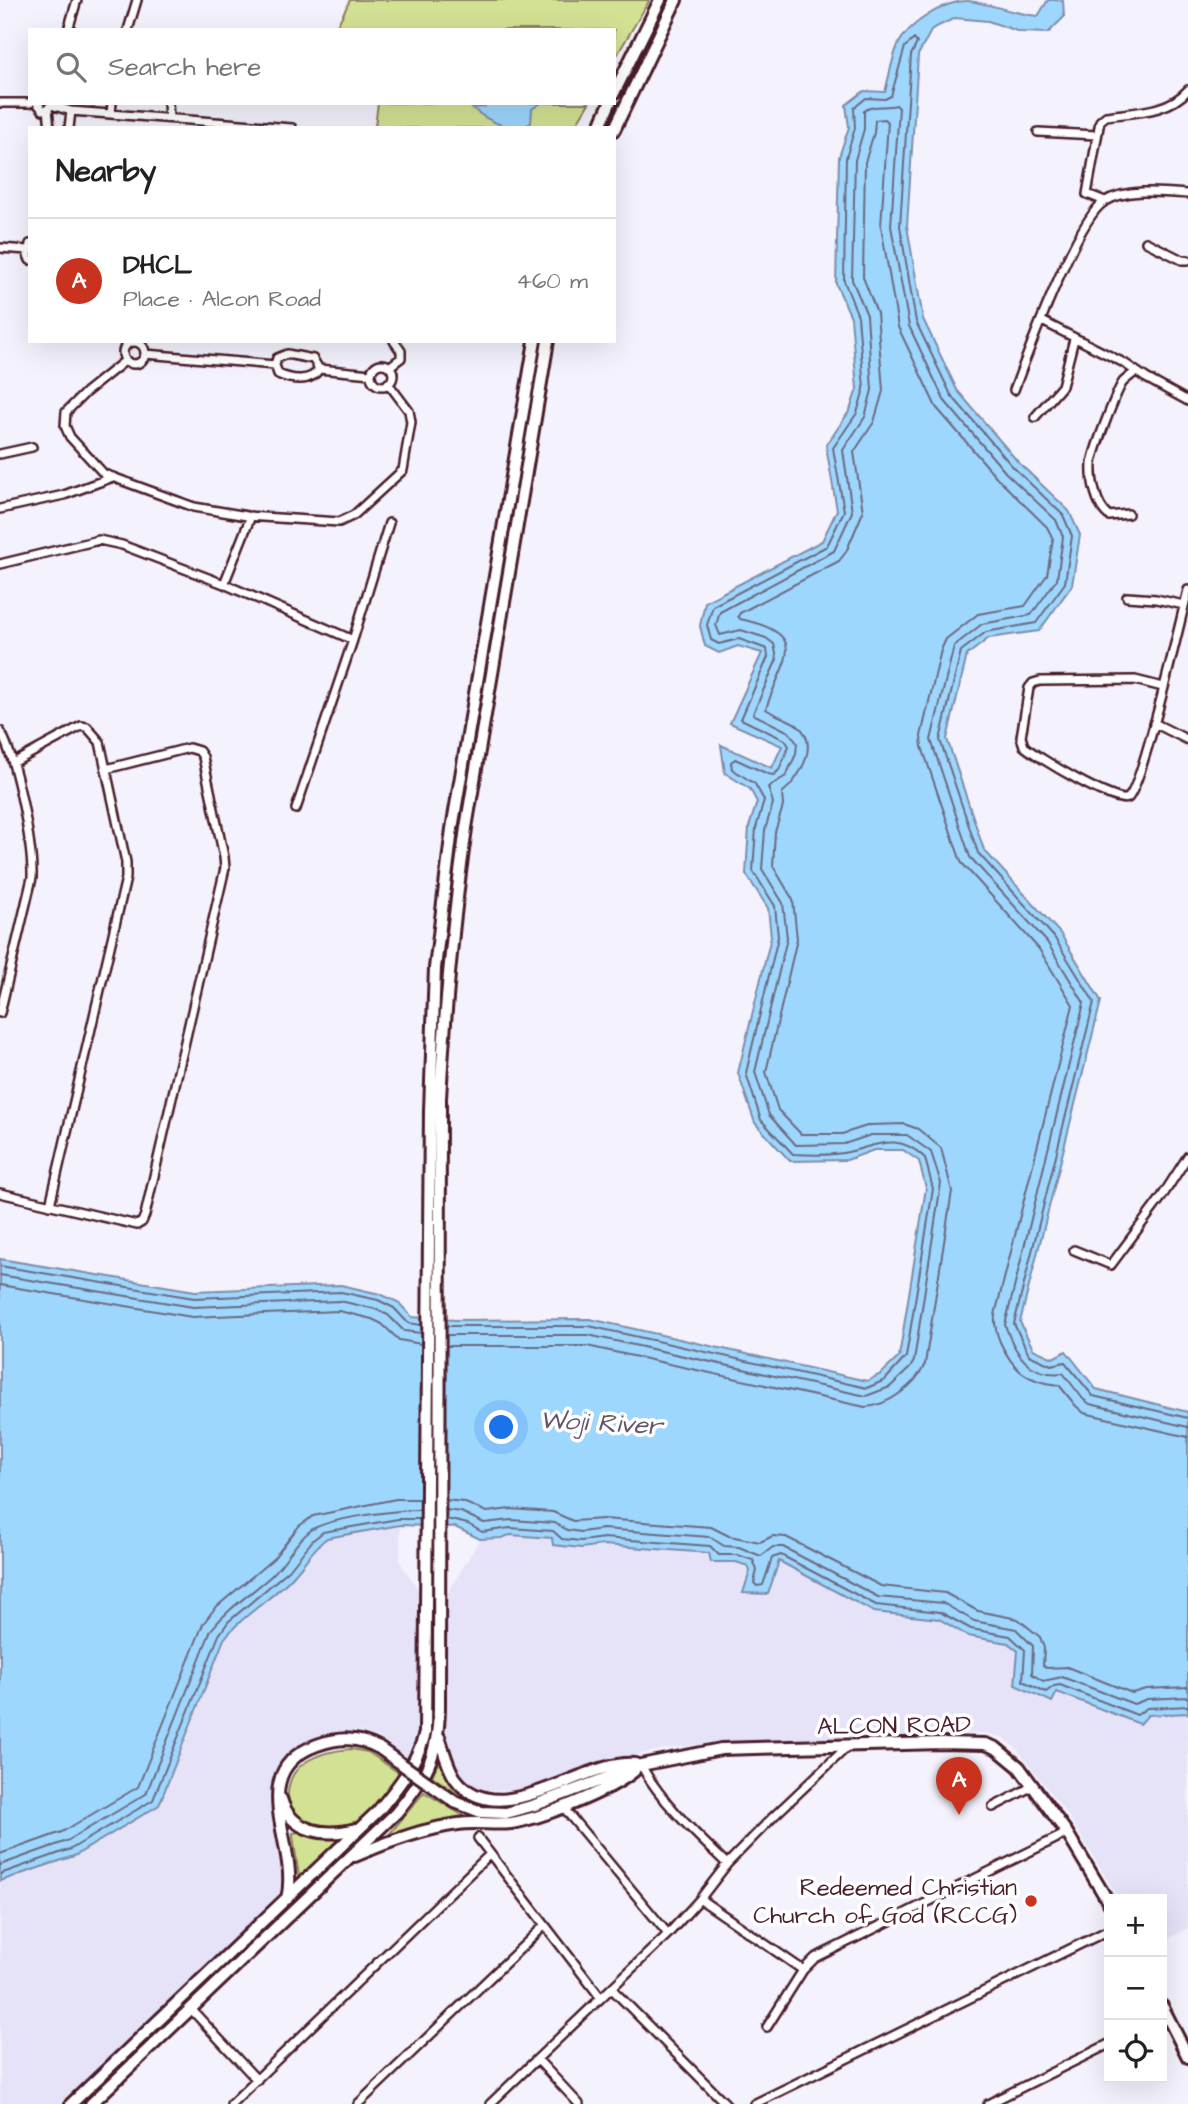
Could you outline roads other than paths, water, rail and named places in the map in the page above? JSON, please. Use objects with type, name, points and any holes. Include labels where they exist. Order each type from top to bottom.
[{"type":"main road","points":[[616,89],[660,0]]},
{"type":"main road","points":[[616,126],[676,0]]},
{"type":"main road","points":[[600,126],[609,105]]},
{"type":"main road","points":[[535,343],[463,760],[441,905],[432,1041],[435,1292],[433,1600],[438,1734],[448,1766],[455,1777],[469,1791],[482,1796],[524,1796],[616,1765],[642,1765]]},
{"type":"main road","points":[[435,1292],[440,1098],[457,890],[548,343]]},
{"type":"main road","points":[[71,2104],[379,1811],[421,1746],[425,1733],[433,1600]]},
{"type":"main road","points":[[91,2104],[382,1827],[411,1795],[432,1759],[438,1734]]},
{"type":"main road","points":[[287,1899],[290,1888],[289,1868],[278,1811],[278,1789],[285,1769],[293,1758],[318,1744],[351,1738],[365,1741],[455,1802],[481,1812],[506,1813],[536,1805],[642,1765]]},
{"type":"main road","name":"ALCON ROAD","points":[[642,1765],[721,1749],[985,1744],[996,1748],[1018,1767],[1067,1833],[1104,1895]]},
{"type":"main road","points":[[345,1861],[436,1828],[466,1822],[497,1824],[527,1819],[611,1787],[642,1765]]},
{"type":"main road","points":[[278,1789],[288,1815],[302,1828],[336,1833],[359,1829]]},
{"type":"main road","points":[[1167,2018],[1184,2039],[1188,2057]]},
{"type":"street","points":[[69,28],[77,0]]},
{"type":"street","points":[[129,28],[137,0]]},
{"type":"street","points":[[1105,201],[1087,194],[1100,121],[1106,116],[1169,105],[1188,90]]},
{"type":"street","points":[[0,103],[28,103]]},
{"type":"street","points":[[111,114],[113,105]]},
{"type":"street","points":[[168,105],[169,118]]},
{"type":"street","points":[[50,126],[50,106],[71,111],[267,126]]},
{"type":"street","points":[[69,126],[71,111]]},
{"type":"street","points":[[1038,132],[1096,135]]},
{"type":"street","points":[[1014,390],[1070,252],[1093,212],[1105,201],[1134,193],[1157,191],[1188,194]]},
{"type":"street","points":[[1146,242],[1182,260],[1188,260]]},
{"type":"street","points":[[0,248],[28,247]]},
{"type":"street","points":[[1042,321],[1124,363],[1188,401]]},
{"type":"street","points":[[1035,417],[1062,386],[1074,339]]},
{"type":"street","points":[[120,343],[125,349]]},
{"type":"street","points":[[130,343],[125,349],[126,360],[132,364],[139,363],[145,354]]},
{"type":"street","points":[[134,343],[141,345],[145,354]]},
{"type":"street","points":[[389,368],[401,358],[401,351],[395,343]]},
{"type":"street","points":[[145,354],[275,365]]},
{"type":"street","points":[[287,354],[313,359],[319,369],[317,374],[307,379],[278,374],[275,365],[281,355],[287,354]]},
{"type":"street","points":[[126,360],[73,404],[64,419],[70,437],[104,474],[194,507],[251,516],[339,522],[354,515],[403,470],[411,422],[405,405],[388,383]]},
{"type":"street","points":[[388,383],[376,384],[371,374],[378,365],[389,368]]},
{"type":"street","points":[[388,383],[392,376],[389,368]]},
{"type":"street","points":[[319,369],[371,374]]},
{"type":"street","points":[[1128,514],[1109,516],[1104,512],[1096,494],[1091,464],[1116,394],[1123,382],[1136,372]]},
{"type":"street","points":[[0,454],[32,447]]},
{"type":"street","points":[[0,509],[64,495],[113,477]]},
{"type":"street","points":[[224,584],[251,516]]},
{"type":"street","points":[[296,809],[353,639],[388,523]]},
{"type":"street","points":[[0,564],[99,540],[122,545],[224,584],[353,639]]},
{"type":"street","points":[[1163,687],[1135,680],[1033,683],[1029,688],[1021,737],[1024,746],[1100,792],[1126,800],[1130,797],[1154,723],[1188,590]]},
{"type":"street","points":[[1127,597],[1156,599],[1184,606]]},
{"type":"street","points":[[1154,723],[1188,740]]},
{"type":"street","points":[[13,763],[80,726],[87,727],[100,742],[126,862],[127,878],[50,1205]]},
{"type":"street","points":[[0,731],[13,763],[33,859],[33,878],[0,1013]]},
{"type":"street","points":[[0,1193],[137,1224],[142,1222],[225,867],[203,757],[199,751],[189,748],[106,769]]},
{"type":"street","points":[[1074,1250],[1111,1265],[1161,1198],[1188,1156]]},
{"type":"street","points":[[491,2104],[668,1934],[727,1864],[848,1746]]},
{"type":"street","points":[[642,1765],[648,1777],[698,1836],[727,1864]]},
{"type":"street","points":[[993,1807],[1033,1786]]},
{"type":"street","points":[[567,1812],[668,1934]]},
{"type":"street","points":[[767,2027],[811,1961],[1067,1833]]},
{"type":"street","points":[[478,1838],[601,1998]]},
{"type":"street","points":[[231,2104],[490,1854]]},
{"type":"street","points":[[700,1899],[803,1970]]},
{"type":"street","points":[[358,2104],[544,1926]]},
{"type":"street","points":[[754,2104],[1104,1932]]},
{"type":"street","points":[[612,1989],[726,2104]]},
{"type":"street","points":[[191,2009],[257,2080]]},
{"type":"street","points":[[988,2104],[1104,2046]]},
{"type":"street","points":[[537,2059],[579,2104]]},
{"type":"water","name":"Woji River","points":[[1048,0],[1063,0],[1064,17],[1048,33],[1020,32],[988,21],[955,18],[932,29],[918,55],[907,226],[923,319],[957,390],[1018,462],[1069,511],[1080,535],[1072,585],[1039,631],[989,638],[967,655],[947,739],[984,850],[1060,933],[1101,1001],[1020,1322],[1033,1349],[1053,1358],[1066,1351],[1096,1389],[1188,1412],[1188,1713],[1148,1715],[1140,1724],[1057,1692],[1052,1702],[1015,1685],[1018,1651],[1008,1643],[968,1636],[939,1619],[874,1612],[779,1561],[768,1594],[743,1593],[750,1571],[748,1566],[736,1562],[711,1562],[709,1553],[603,1545],[581,1548],[553,1545],[552,1538],[510,1535],[480,1539],[455,1527],[400,1525],[327,1538],[286,1584],[249,1614],[224,1639],[159,1805],[74,1856],[0,1881],[0,1259],[195,1291],[341,1285],[380,1294],[398,1302],[412,1317],[455,1320],[590,1319],[867,1381],[881,1374],[899,1357],[926,1188],[919,1161],[903,1150],[874,1150],[847,1160],[790,1161],[755,1123],[738,1073],[771,937],[768,908],[746,874],[749,827],[757,802],[750,789],[725,773],[721,745],[772,768],[782,746],[730,723],[762,653],[738,646],[719,653],[705,646],[700,626],[705,602],[822,541],[837,510],[826,446],[850,410],[857,389],[851,317],[836,284],[839,157],[849,127],[846,105],[864,91],[885,92],[894,56],[903,37],[939,9],[949,4],[969,1],[1038,16]]},
{"type":"water","points":[[538,105],[532,109],[531,123],[524,126],[505,126],[472,108]]},
{"type":"place","name":"DHCL","points":[[959,1815]]},
{"type":"place","name":"Redeemed Christian Church of God (RCCG)","points":[[1031,1901]]}]
